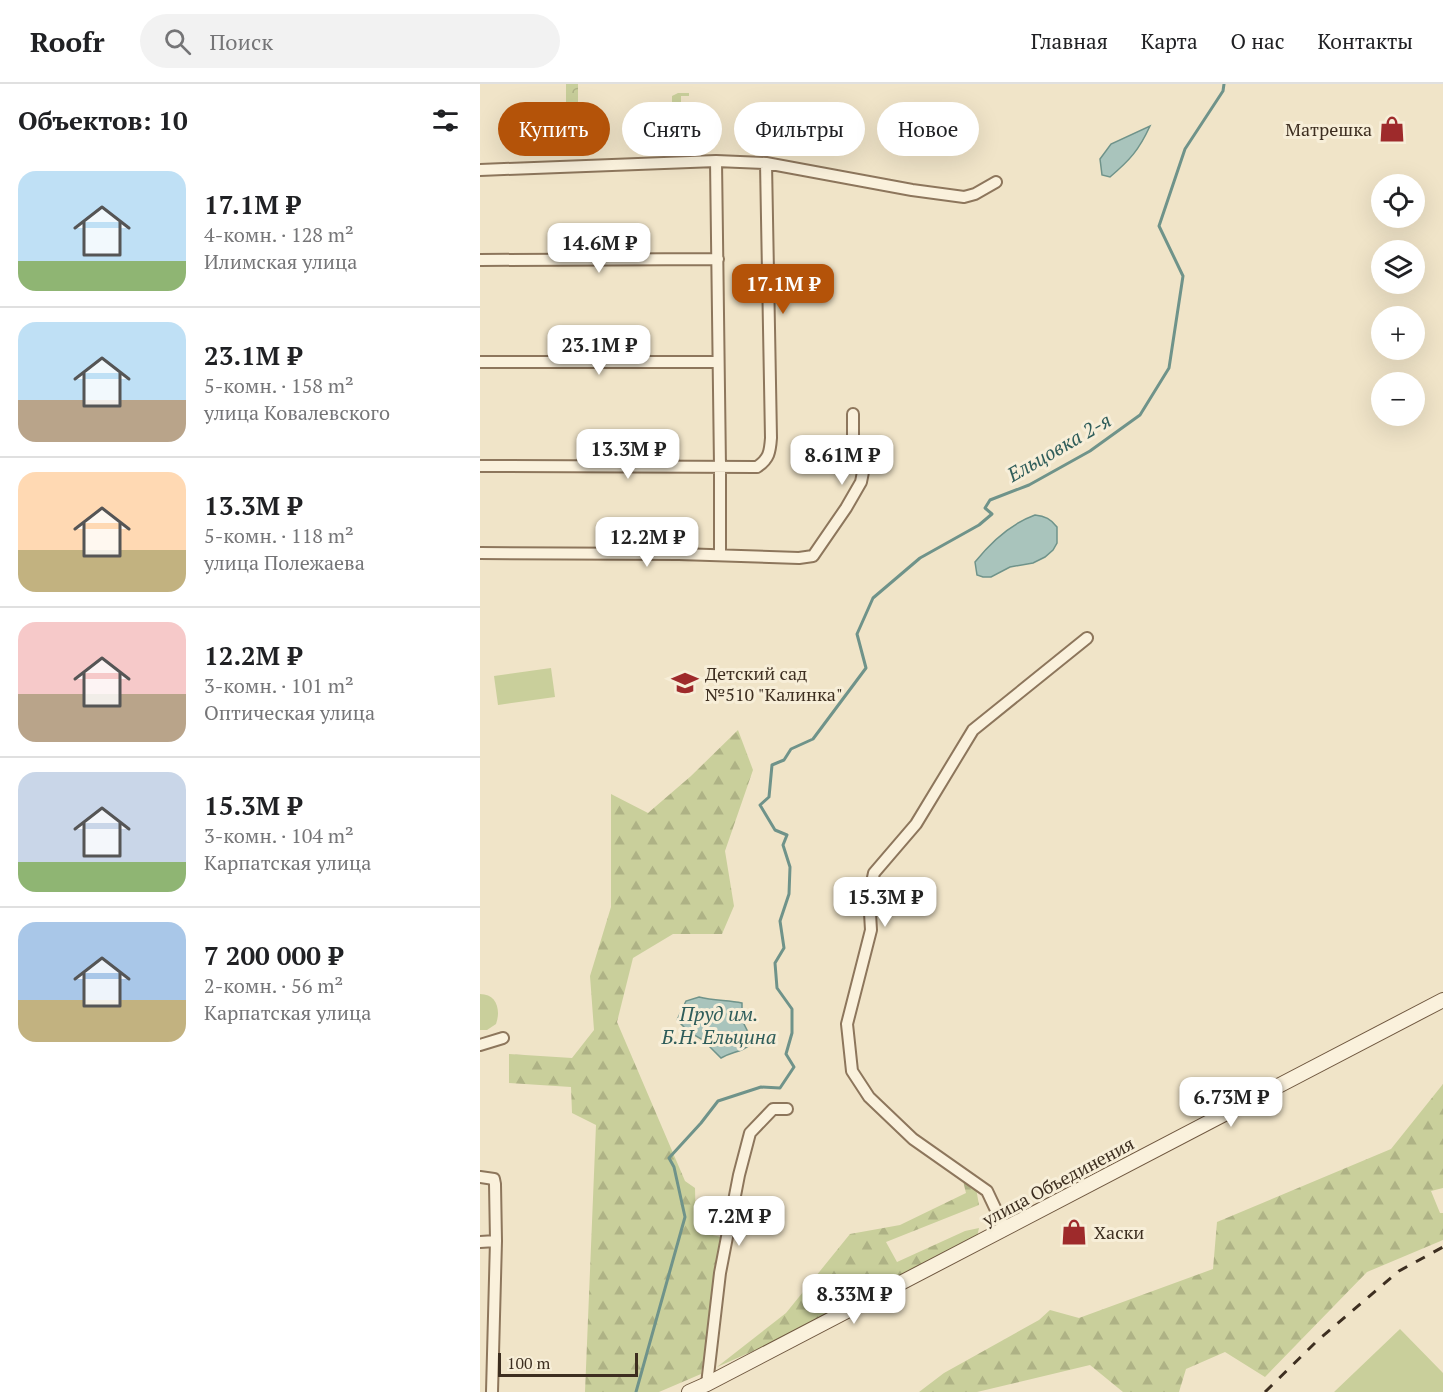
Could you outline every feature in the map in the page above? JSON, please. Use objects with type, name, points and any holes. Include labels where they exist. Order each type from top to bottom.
[{"type":"main road","name":"улица Объединения","points":[[689,1392],[1443,1000]]},
{"type":"street","points":[[716,161],[720,555]]},
{"type":"street","points":[[480,170],[716,161],[766,163],[912,190],[964,197],[975,194],[996,182]]},
{"type":"street","points":[[480,466],[757,467],[766,461],[770,453],[771,438],[766,163]]},
{"type":"street","points":[[480,260],[718,259]]},
{"type":"street","points":[[480,362],[717,362]]},
{"type":"street","points":[[480,553],[799,558],[813,556],[861,482],[863,472],[853,451],[853,414]]},
{"type":"street","points":[[1005,1228],[987,1191],[913,1139],[869,1096],[852,1071],[847,1024],[871,930],[869,896],[874,873],[916,824],[972,730],[1087,638]]},
{"type":"street","points":[[480,1045],[503,1038]]},
{"type":"street","points":[[707,1384],[720,1274],[739,1174],[750,1132],[773,1109],[787,1109]]},
{"type":"street","points":[[480,1177],[494,1179],[496,1241],[492,1392]]},
{"type":"street","points":[[480,1242],[496,1241]]},
{"type":"green space","points":[[566,84],[578,84],[578,102],[566,102]]},
{"type":"green space","points":[[678,93],[689,93],[689,96],[681,96],[681,102],[672,102],[672,96]]},
{"type":"green space","points":[[551,668],[555,697],[498,705],[494,676]]},
{"type":"green space","points":[[738,730],[753,770],[725,851],[734,906],[722,934],[673,934],[633,958],[617,1022],[685,1181],[695,1188],[696,1231],[721,1237],[701,1374],[659,1392],[585,1392],[596,1125],[572,1113],[571,1087],[509,1083],[509,1054],[572,1058],[594,1030],[590,976],[611,907],[611,794],[648,813],[691,776]]},
{"type":"green space","points":[[480,994],[494,1000],[498,1008],[496,1024],[487,1030],[480,1030]]},
{"type":"green space","points":[[1443,1084],[1443,1188],[1431,1191],[1440,1213],[1443,1213],[1443,1240],[1367,1272],[1265,1377],[1225,1352],[1186,1369],[1179,1392],[1123,1392],[1090,1365],[977,1392],[919,1392],[944,1373],[1039,1320],[1050,1310],[1079,1318],[1213,1269],[1217,1222],[1391,1149]]},
{"type":"green space","points":[[962,1177],[976,1188],[979,1205],[886,1242],[897,1262],[965,1231],[979,1228],[977,1237],[799,1331],[717,1367],[786,1313],[850,1234],[900,1225],[966,1193]]},
{"type":"green space","points":[[1400,1329],[1443,1373],[1443,1392],[1334,1392]]},
{"type":"water","points":[[1150,126],[1129,160],[1110,177],[1102,175],[1100,159],[1111,144]]},
{"type":"water","points":[[1035,515],[1048,518],[1057,527],[1057,543],[1053,550],[1033,563],[1010,567],[991,577],[977,575],[975,562],[988,547],[1009,529]]},
{"type":"water","name":"Пруд им. Б.Н. Ельцина","points":[[699,997],[742,1003],[742,1020],[753,1042],[721,1058],[703,1040],[689,1032],[677,1020],[686,1001]]},
{"type":"waterway","name":"Ельцовка 2-я","points":[[636,1392],[685,1217],[674,1167],[669,1158],[718,1101],[761,1087],[780,1088],[794,1067],[786,1054],[792,1033],[792,1009],[777,988],[775,963],[784,948],[780,921],[789,894],[790,867],[783,845],[787,835],[775,830],[760,805],[769,797],[772,765],[784,760],[791,749],[813,739],[866,668],[857,634],[873,598],[920,558],[979,525],[992,514],[985,508],[990,500],[1029,485],[1090,451],[1140,415],[1169,368],[1183,276],[1159,226],[1185,149],[1223,91],[1224,84]]},
{"type":"railway","points":[[1265,1392],[1318,1340],[1399,1271],[1443,1247]]},
{"type":"place","name":"Матрешка","points":[[1392,129]]},
{"type":"place","name":"Детский сад №510 \"Калинка\"","points":[[685,683]]},
{"type":"place","name":"Хаски","points":[[1074,1232]]}]
